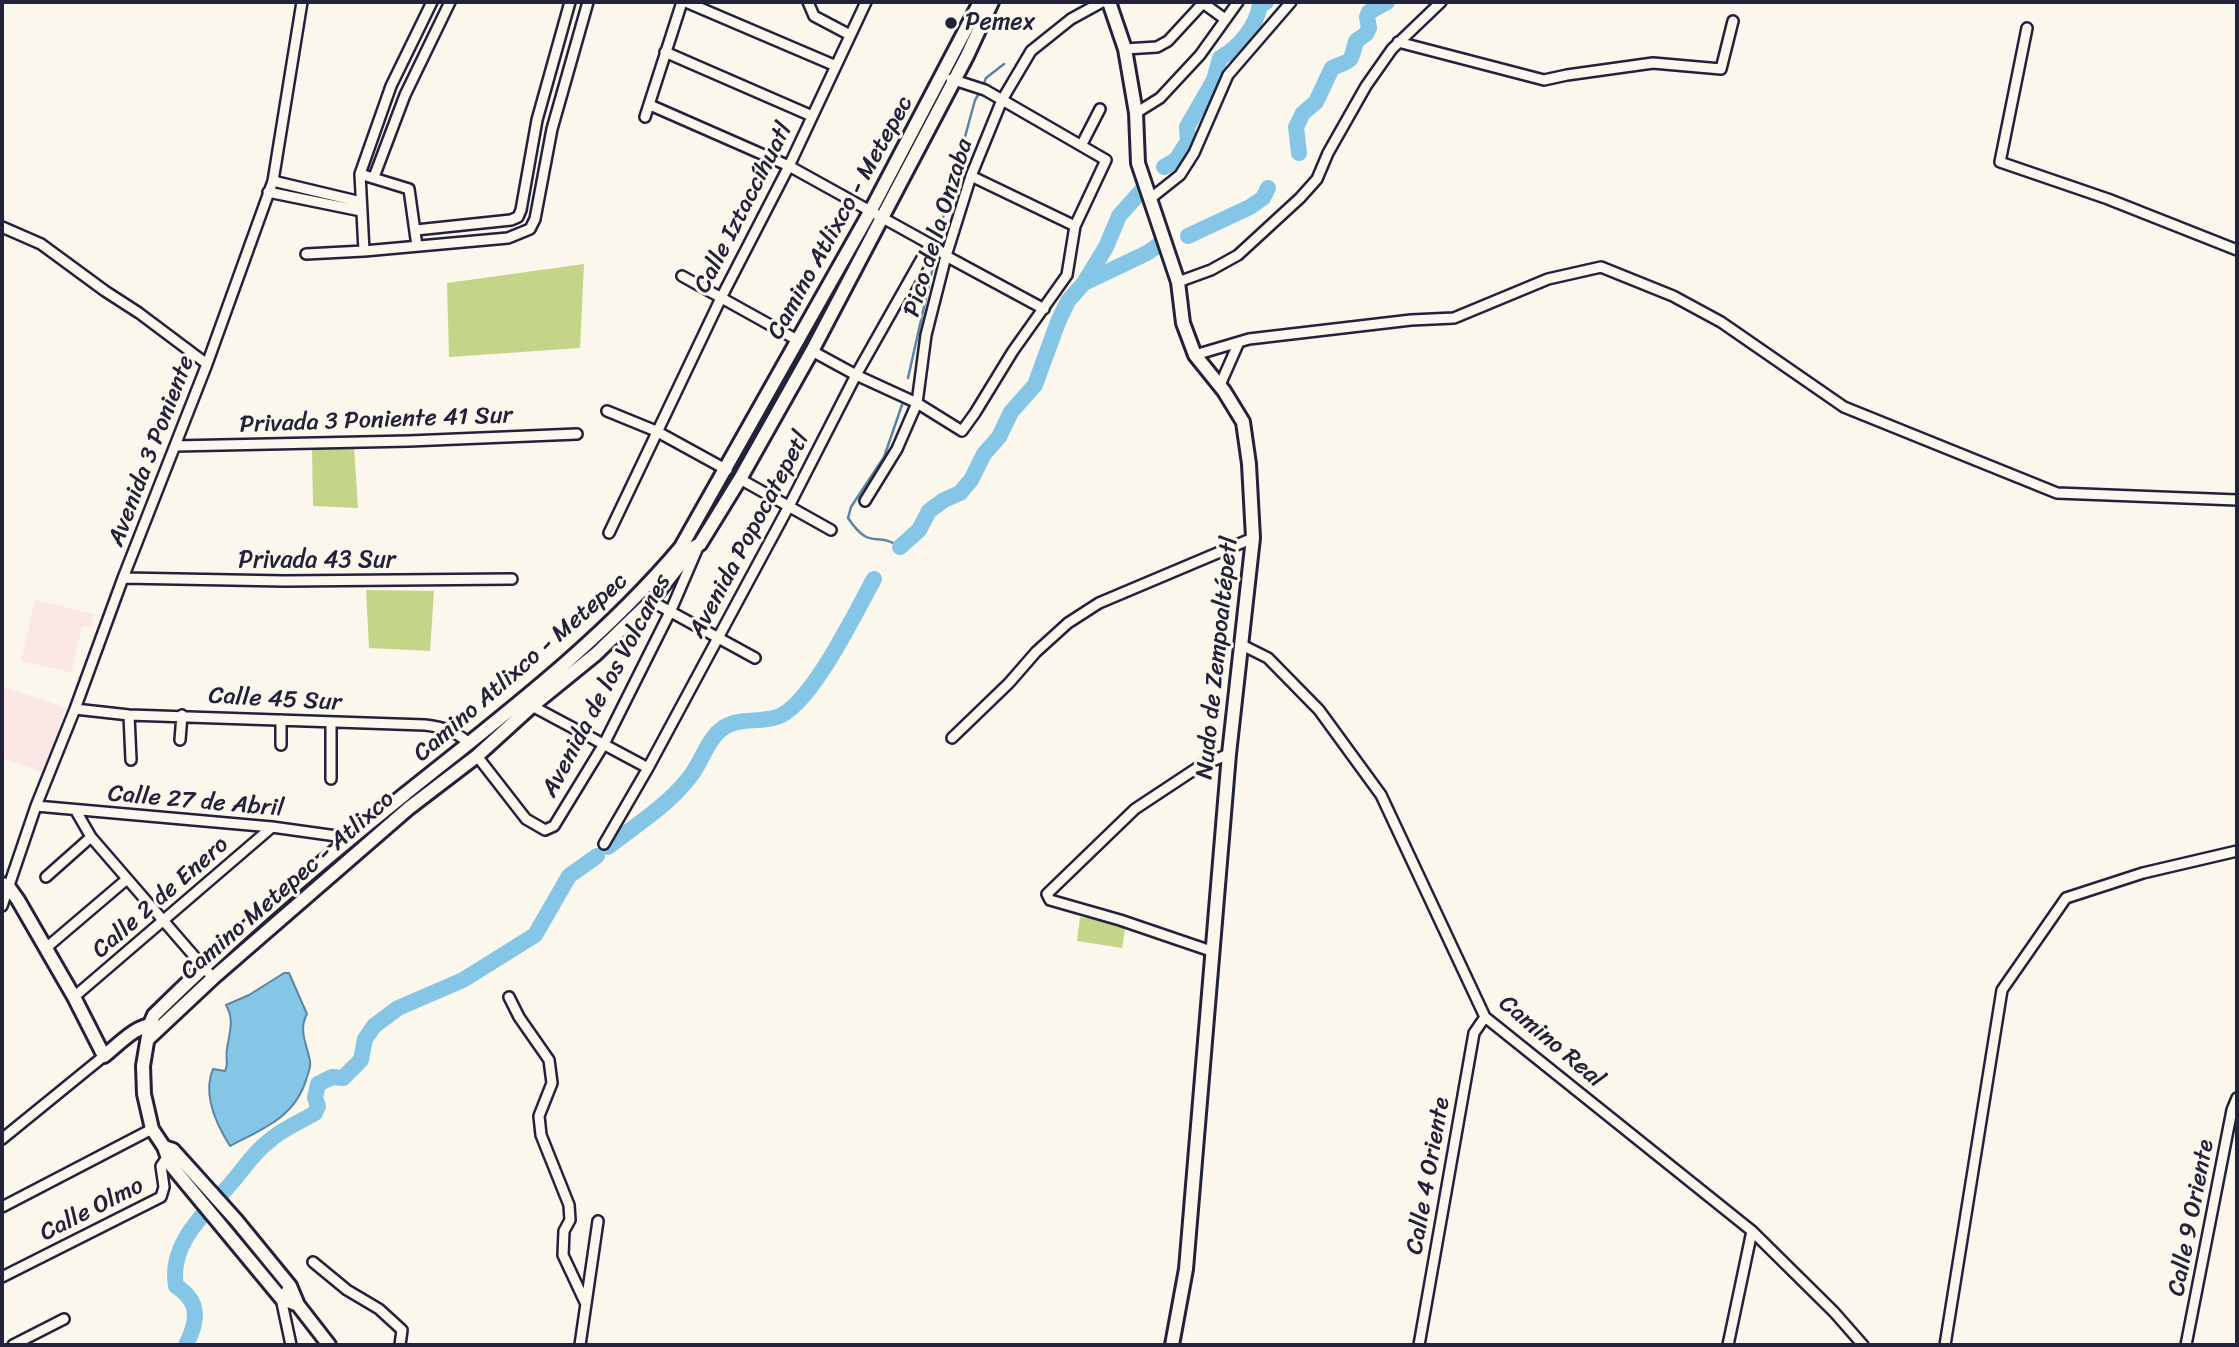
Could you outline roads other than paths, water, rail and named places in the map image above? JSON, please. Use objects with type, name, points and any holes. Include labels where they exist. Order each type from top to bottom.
[{"type":"main road","points":[[949,78],[980,2]]},
{"type":"main road","name":"Camino Metepec - Atlixco","points":[[156,1025],[409,808],[479,758],[532,706],[596,654],[651,601],[693,548],[700,544],[812,351],[876,216],[992,2]]},
{"type":"main road","name":"Nudo de Zempoaltépetl","points":[[1109,2],[1125,49],[1136,113],[1138,163],[1178,282],[1183,323],[1195,355],[1220,386],[1243,422],[1249,464],[1253,538],[1228,754],[1186,1269],[1172,1345]]},
{"type":"main road","name":"Camino Atlixco - Metepec","points":[[156,1025],[154,1015],[203,967],[351,838],[614,621],[646,589],[681,547],[799,341],[876,216]]},
{"type":"main road","points":[[5,885],[46,948],[104,1056],[138,1029],[156,1025]]},
{"type":"main road","points":[[287,893],[297,905]]},
{"type":"main road","points":[[156,1025],[148,1040],[144,1066],[144,1094],[152,1129],[197,1186],[223,1228],[281,1298],[298,1306]]},
{"type":"main road","points":[[197,1186],[236,1220],[290,1286],[298,1306],[329,1345]]},
{"type":"street","name":"Avenida 3 Poniente","points":[[2,906],[5,885],[207,364],[273,181],[302,2]]},
{"type":"street","points":[[364,251],[360,174],[391,86],[432,2]]},
{"type":"street","points":[[374,177],[405,95],[450,2]]},
{"type":"street","points":[[416,230],[518,217],[537,120],[570,2]]},
{"type":"street","points":[[306,254],[508,238],[530,229],[535,219],[552,129],[588,2]]},
{"type":"street","points":[[645,117],[684,2],[836,66]]},
{"type":"street","points":[[807,2],[814,16],[850,35]]},
{"type":"street","name":"Pico de la Onzaba","points":[[865,500],[897,449],[916,403],[926,335],[946,256],[971,176],[1002,100],[1031,51],[1071,19],[1102,2]]},
{"type":"street","points":[[1125,49],[1157,47],[1168,41],[1203,2],[1225,19]]},
{"type":"street","points":[[1136,113],[1160,98],[1199,55],[1238,2]]},
{"type":"street","points":[[1151,198],[1180,175],[1194,153],[1228,75],[1291,2]]},
{"type":"street","points":[[1178,282],[1211,271],[1238,255],[1300,198],[1317,179],[1328,153],[1366,86],[1398,42],[1441,2]]},
{"type":"street","name":"Calle Iztaccíhuatl","points":[[609,533],[721,298],[789,166],[850,35],[861,5]]},
{"type":"street","points":[[426,16],[442,22]]},
{"type":"street","points":[[1398,42],[1544,80],[1653,63],[1721,69],[1733,21]]},
{"type":"street","points":[[563,22],[581,23]]},
{"type":"street","points":[[2027,28],[2000,162],[2109,199],[2237,250]]},
{"type":"street","points":[[665,52],[812,116]]},
{"type":"street","points":[[812,351],[916,403],[962,431],[1066,275],[1075,226],[1107,160],[978,87],[949,78]]},
{"type":"street","points":[[650,106],[789,166],[1044,309]]},
{"type":"street","points":[[1082,144],[1100,109]]},
{"type":"street","points":[[360,174],[410,189],[418,246]]},
{"type":"street","points":[[971,176],[1075,226]]},
{"type":"street","points":[[273,181],[361,206]]},
{"type":"street","points":[[268,192],[361,206]]},
{"type":"street","points":[[2,227],[41,244],[207,364]]},
{"type":"street","name":"Avenida Popocatepetl","points":[[604,844],[648,768],[789,506],[856,375],[930,244]]},
{"type":"street","points":[[1195,355],[1239,342],[1411,320],[1454,318],[1548,279],[1601,267],[1673,296],[1721,322],[1844,407],[2057,493],[2237,500]]},
{"type":"street","points":[[682,275],[799,341]]},
{"type":"street","points":[[1220,386],[1239,342]]},
{"type":"street","points":[[607,411],[656,432],[727,470]]},
{"type":"street","name":"Privada 3 Poniente 41 Sur","points":[[175,446],[578,434]]},
{"type":"street","points":[[740,479],[831,530]]},
{"type":"street","points":[[952,738],[1068,623],[1099,603],[1253,538]]},
{"type":"street","name":"Avenida de los Volcanes","points":[[479,758],[526,819],[545,830],[554,826],[604,744],[671,610],[700,544]]},
{"type":"street","name":"Privada 43 Sur","points":[[122,578],[285,581],[512,579]]},
{"type":"street","points":[[651,601],[755,659]]},
{"type":"street","name":"Camino Real","points":[[1242,645],[1268,658],[1319,710],[1381,794],[1485,1017],[1752,1231],[1835,1312],[1863,1345]]},
{"type":"street","points":[[532,706],[648,768]]},
{"type":"street","name":"Calle 45 Sur","points":[[75,709],[129,715],[442,726],[469,743]]},
{"type":"street","points":[[129,715],[131,760]]},
{"type":"street","points":[[180,740],[182,715]]},
{"type":"street","points":[[281,720],[281,745]]},
{"type":"street","points":[[331,722],[331,779]]},
{"type":"street","points":[[1211,951],[1050,900],[1047,894],[1135,809],[1200,766],[1228,754]]},
{"type":"street","name":"Calle 27 de Abril","points":[[36,806],[272,827],[351,838]]},
{"type":"street","points":[[76,811],[91,837],[213,978]]},
{"type":"street","name":"Calle 2 de Enero","points":[[74,998],[272,827]]},
{"type":"street","points":[[46,877],[91,837]]},
{"type":"street","points":[[1945,1345],[2002,990],[2066,898],[2143,873],[2237,851]]},
{"type":"street","points":[[46,948],[127,879]]},
{"type":"street","points":[[509,997],[519,1017],[549,1060],[552,1083],[539,1116],[541,1135],[569,1205],[570,1220],[564,1231],[563,1255],[585,1302]]},
{"type":"street","name":"Calle 4 Oriente","points":[[1419,1345],[1474,1033],[1485,1017]]},
{"type":"street","points":[[3,1134],[104,1056]]},
{"type":"street","name":"Calle 9 Oriente","points":[[2186,1345],[2232,1110],[2237,1098]]},
{"type":"street","points":[[2,1207],[152,1129]]},
{"type":"street","name":"Calle Olmo","points":[[2,1277],[162,1197],[164,1186],[161,1166],[168,1151]]},
{"type":"street","points":[[580,1345],[598,1221]]},
{"type":"street","points":[[1728,1345],[1752,1231]]},
{"type":"street","points":[[313,1262],[347,1290],[379,1309],[402,1330],[400,1345]]},
{"type":"street","points":[[290,1286],[281,1298],[291,1345]]},
{"type":"street","points":[[13,1345],[64,1319]]},
{"type":"water","points":[[284,973],[289,973],[307,1014],[303,1032],[310,1061],[309,1071],[302,1091],[287,1112],[266,1127],[230,1146],[212,1109],[209,1089],[213,1069],[225,1071],[227,1066],[231,1022],[226,1005],[249,995]]},
{"type":"waterway","points":[[1164,167],[1176,160],[1188,141],[1187,127],[1214,80],[1220,58],[1234,49],[1246,36],[1260,5],[1266,2]]},
{"type":"waterway","points":[[1299,153],[1296,127],[1303,113],[1316,102],[1332,68],[1347,62],[1351,57],[1356,41],[1366,34],[1369,28],[1369,12],[1387,2]]},
{"type":"waterway","points":[[983,86],[986,78],[1004,64]]},
{"type":"waterway","points":[[940,229],[975,100],[980,92]]},
{"type":"waterway","points":[[1188,236],[1250,207],[1263,198],[1268,188]]},
{"type":"waterway","points":[[1084,283],[1106,247],[1119,216],[1142,190]]},
{"type":"waterway","points":[[900,547],[919,530],[929,511],[960,493],[971,480],[984,454],[999,437],[1011,412],[1035,385],[1068,301],[1084,283],[1160,244]]},
{"type":"waterway","points":[[908,378],[935,258]]},
{"type":"waterway","points":[[900,547],[885,540],[868,538],[848,518],[851,507],[884,457],[902,405]]},
{"type":"waterway","points":[[608,847],[661,807],[680,788],[693,773],[713,738],[724,727],[738,722],[777,717],[804,695],[832,656],[874,579]]},
{"type":"waterway","points":[[186,1345],[193,1328],[195,1312],[190,1299],[176,1286],[175,1270],[184,1241],[202,1216],[264,1145],[315,1113],[318,1106],[315,1098],[318,1084],[332,1077],[343,1078],[361,1060],[365,1039],[374,1026],[398,1008],[463,980],[535,935],[569,876],[597,856]]},
{"type":"place","name":"Pemex","points":[[951,23]]}]
